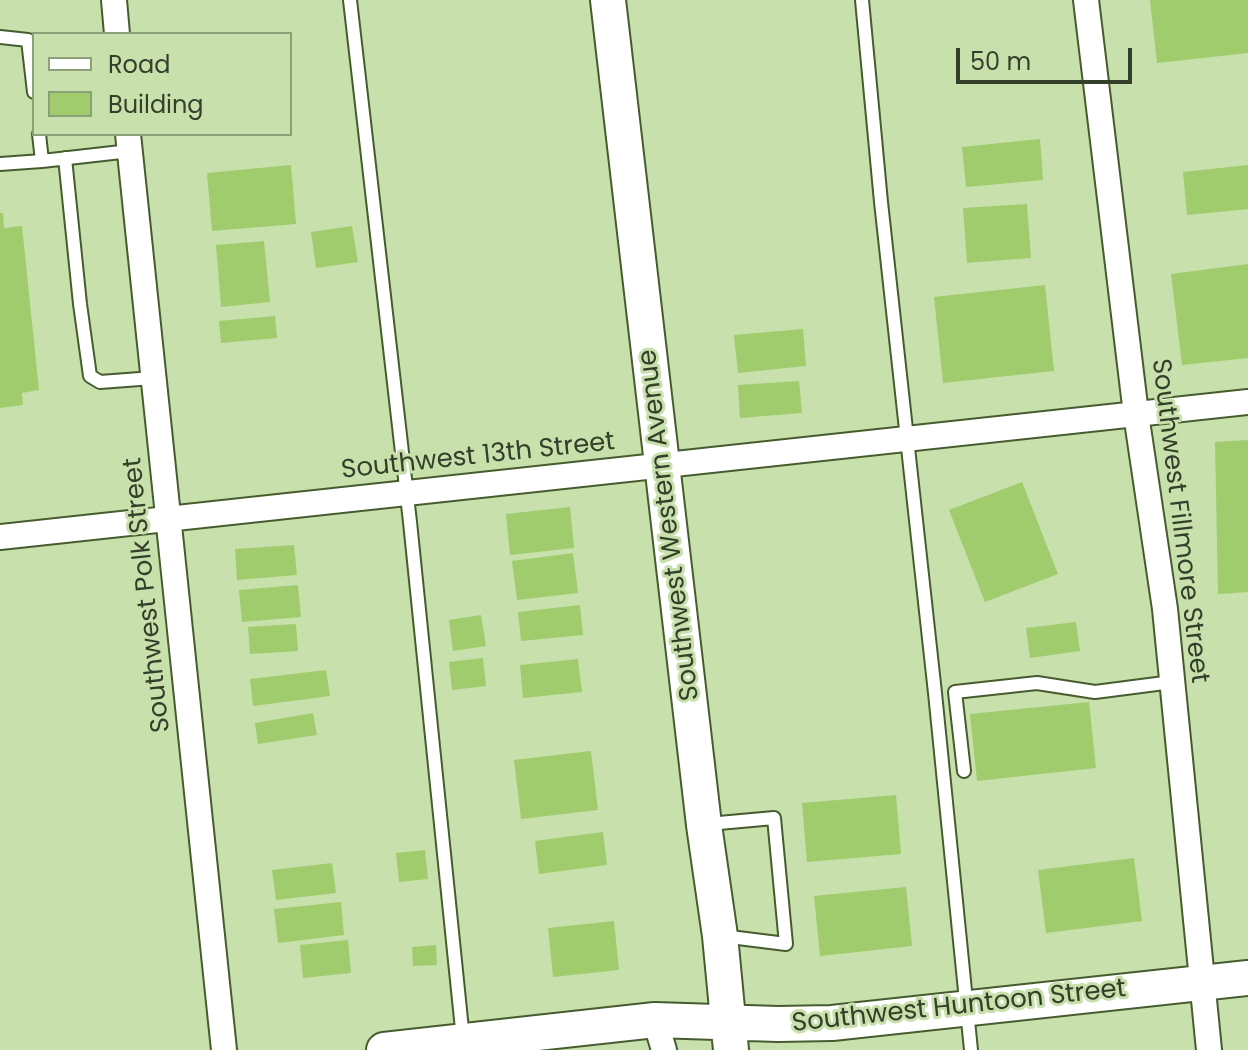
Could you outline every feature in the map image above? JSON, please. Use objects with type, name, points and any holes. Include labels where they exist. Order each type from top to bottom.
[{"type":"street","points":[[114,0],[117,32]]},
{"type":"street","name":"Southwest Western Avenue","points":[[608,0],[704,825],[720,936],[729,1036]]},
{"type":"street","name":"Southwest Fillmore Street","points":[[1086,0],[1136,414],[1165,609],[1209,1050]]},
{"type":"street","name":"Southwest Polk Street","points":[[129,142],[224,1050]]},
{"type":"street","name":"Southwest 13th Street","points":[[0,537],[1248,402]]},
{"type":"street","name":"Southwest Huntoon Street","points":[[384,1050],[660,1035],[729,1036],[778,1024],[832,1023],[1248,978]]},
{"type":"lane","points":[[350,0],[464,1046]]},
{"type":"lane","points":[[862,0],[971,1050]]},
{"type":"lane","points":[[0,37],[28,40],[32,75]]},
{"type":"lane","points":[[39,136],[42,161]]},
{"type":"lane","points":[[0,164],[65,158],[129,142]]},
{"type":"lane","points":[[65,158],[90,376],[100,382],[153,378]]},
{"type":"lane","points":[[964,771],[955,692],[1037,683],[1095,692],[1172,682]]},
{"type":"lane","points":[[704,825],[774,818],[786,944],[720,936]]},
{"type":"building","points":[[1150,0],[1248,0],[1248,53],[1157,63]]},
{"type":"building","points":[[1040,139],[1043,180],[966,187],[962,147]]},
{"type":"building","points":[[291,165],[296,224],[212,231],[207,173]]},
{"type":"building","points":[[1248,165],[1248,209],[1187,215],[1183,172]]},
{"type":"building","points":[[1027,204],[1031,258],[967,263],[963,208]]},
{"type":"building","points":[[0,213],[3,213],[4,228],[22,226],[39,390],[22,393],[23,405],[0,408]]},
{"type":"building","points":[[352,226],[358,262],[316,268],[311,232]]},
{"type":"building","points":[[264,241],[270,302],[221,307],[216,245]]},
{"type":"building","points":[[1248,264],[1248,358],[1182,365],[1171,274]]},
{"type":"building","points":[[1045,285],[1054,371],[943,383],[934,297]]},
{"type":"building","points":[[275,316],[277,338],[221,343],[219,321]]},
{"type":"building","points":[[803,329],[806,366],[738,373],[734,335]]},
{"type":"building","points":[[799,381],[802,413],[740,418],[738,385]]},
{"type":"building","points":[[1248,440],[1248,592],[1218,594],[1215,442]]},
{"type":"building","points":[[1022,482],[1058,574],[985,602],[949,510]]},
{"type":"building","points":[[570,507],[574,548],[510,555],[506,514]]},
{"type":"building","points":[[294,545],[297,575],[237,580],[235,549]]},
{"type":"building","points":[[573,553],[578,593],[517,600],[512,561]]},
{"type":"building","points":[[298,585],[301,617],[242,622],[239,590]]},
{"type":"building","points":[[580,605],[583,635],[521,641],[518,612]]},
{"type":"building","points":[[481,615],[486,646],[453,651],[449,620]]},
{"type":"building","points":[[1076,622],[1080,651],[1030,658],[1026,628]]},
{"type":"building","points":[[296,624],[298,651],[250,654],[248,627]]},
{"type":"building","points":[[483,658],[486,686],[452,690],[449,662]]},
{"type":"building","points":[[578,659],[582,692],[523,698],[520,665]]},
{"type":"building","points":[[326,670],[330,696],[253,706],[250,679]]},
{"type":"building","points":[[1089,702],[1096,768],[977,781],[970,714]]},
{"type":"building","points":[[313,713],[317,735],[258,744],[255,723]]},
{"type":"building","points":[[591,751],[598,810],[521,819],[514,760]]},
{"type":"building","points":[[896,795],[901,854],[807,862],[802,803]]},
{"type":"building","points":[[603,832],[607,865],[539,874],[535,841]]},
{"type":"building","points":[[425,850],[428,879],[399,882],[396,853]]},
{"type":"building","points":[[1134,858],[1142,921],[1046,933],[1038,870]]},
{"type":"building","points":[[332,863],[336,893],[276,900],[272,870]]},
{"type":"building","points":[[906,887],[912,946],[820,956],[814,896]]},
{"type":"building","points":[[341,902],[344,935],[278,943],[274,909]]},
{"type":"building","points":[[614,921],[619,970],[553,977],[548,928]]},
{"type":"building","points":[[348,940],[351,973],[303,978],[300,945]]},
{"type":"building","points":[[436,945],[437,965],[413,966],[412,947]]}]
